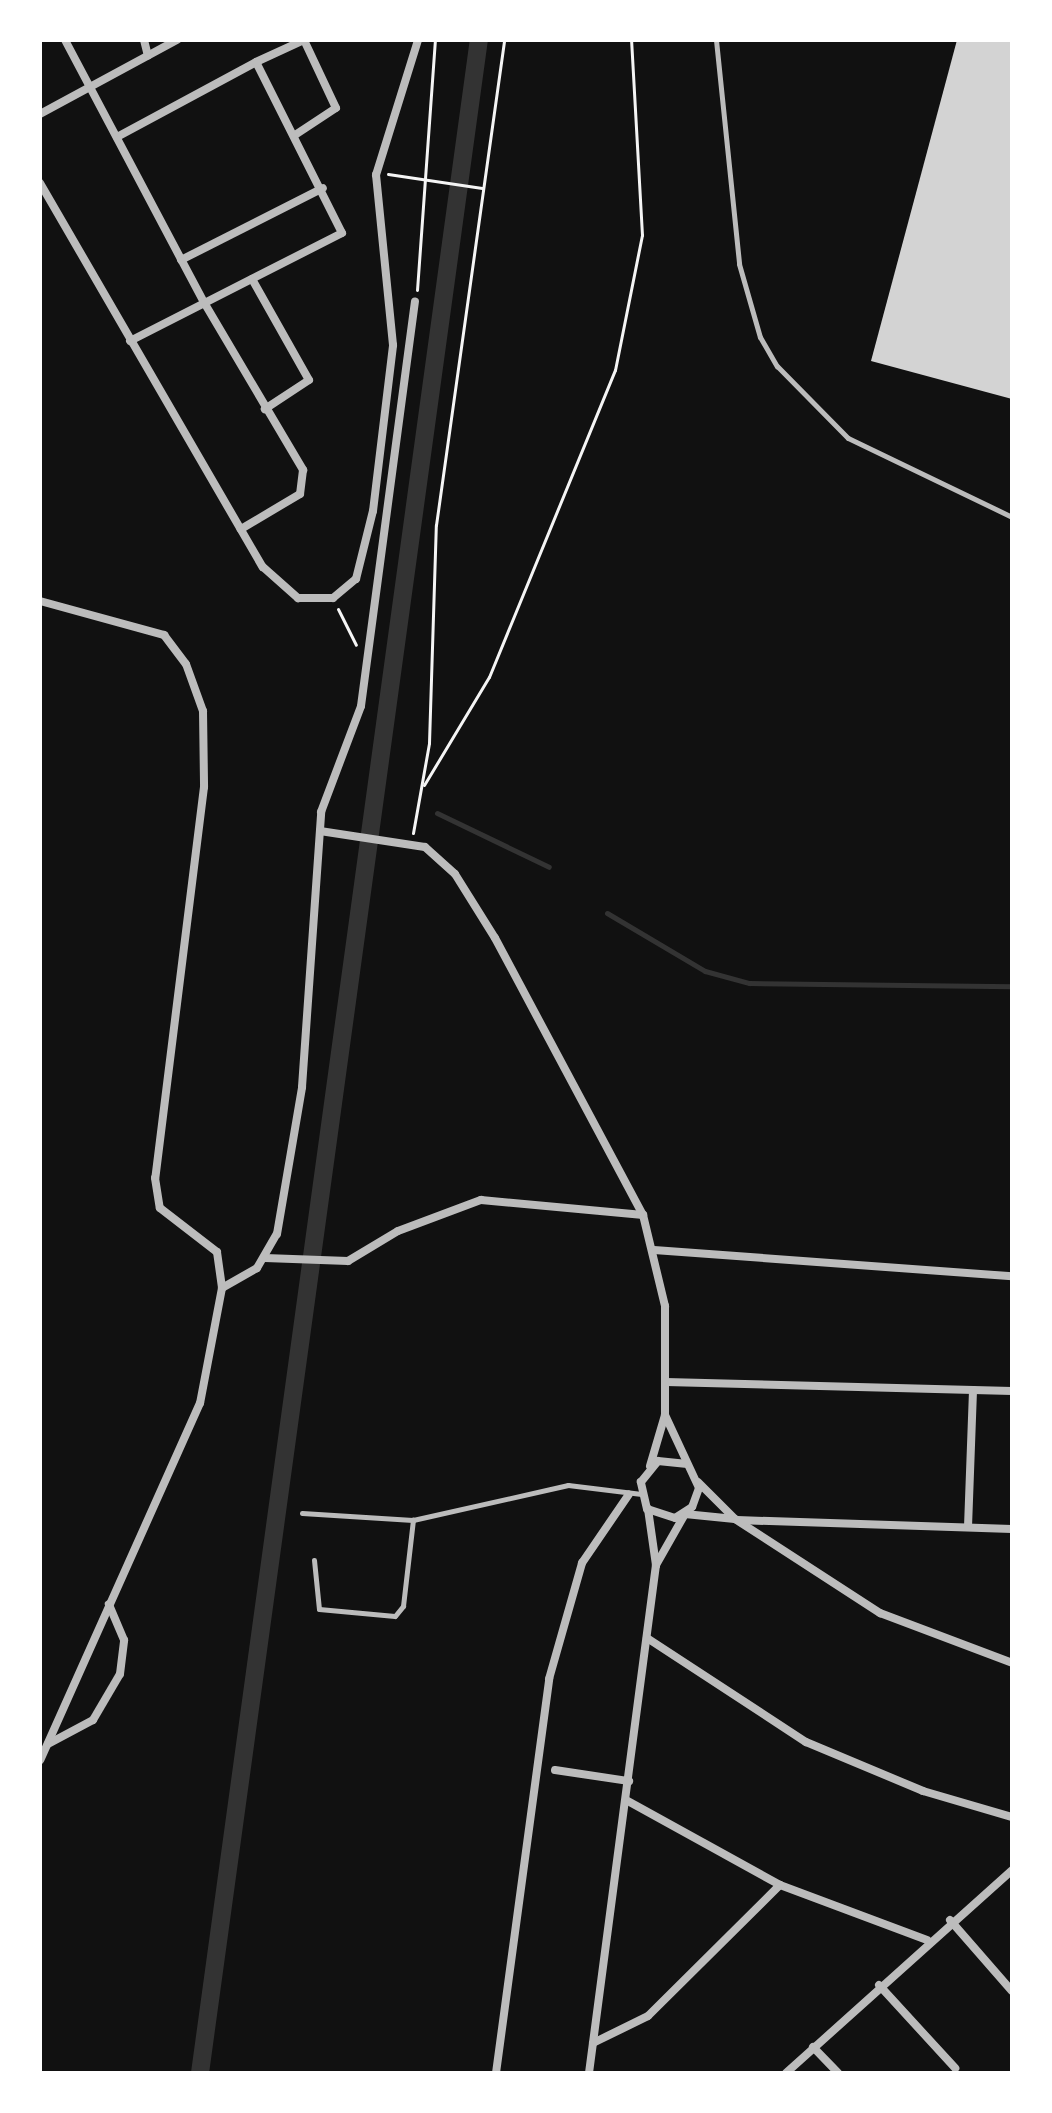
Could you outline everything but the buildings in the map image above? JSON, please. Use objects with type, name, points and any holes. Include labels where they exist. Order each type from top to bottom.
[{"type":"street","points":[[65,40],[205,304],[303,470],[305,488],[241,529]]},
{"type":"street","points":[[144,40],[148,56]]},
{"type":"street","points":[[40,114],[177,40]]},
{"type":"street","points":[[117,137],[256,62],[304,40],[336,108],[295,135]]},
{"type":"street","points":[[40,183],[241,529],[282,589],[312,601],[333,598],[356,579],[373,511],[393,345],[376,175],[418,40]]},
{"type":"street","points":[[130,341],[342,233],[323,188],[256,62]]},
{"type":"street","points":[[181,260],[323,188]]},
{"type":"street","points":[[252,279],[309,380],[265,409]]},
{"type":"street","points":[[222,1288],[265,1258],[277,1234],[302,1087],[320,831],[357,725],[415,302]]},
{"type":"street","points":[[40,601],[164,635],[186,664],[203,711],[204,787],[155,1178],[160,1208],[217,1252],[222,1288],[200,1403],[40,1760]]},
{"type":"street","points":[[320,831],[425,847],[455,874],[487,925],[643,1215],[654,1250],[665,1306],[665,1415],[641,1494],[647,1509],[656,1565],[589,2073]]},
{"type":"street","points":[[265,1258],[330,1265],[481,1200],[643,1215]]},
{"type":"street","points":[[654,1250],[1012,1276]]},
{"type":"street","points":[[666,1382],[1012,1391]]},
{"type":"street","points":[[968,1527],[973,1390]]},
{"type":"street","points":[[665,1415],[685,1464],[697,1482],[735,1519],[880,1613],[1012,1663]]},
{"type":"street","points":[[650,1466],[667,1459],[685,1464]]},
{"type":"street","points":[[656,1565],[697,1498],[697,1482]]},
{"type":"street","points":[[496,2073],[549,1679],[582,1563],[629,1494]]},
{"type":"street","points":[[647,1509],[665,1518],[685,1514],[735,1519],[1012,1529]]},
{"type":"street","points":[[48,1744],[93,1720],[120,1674],[124,1640],[109,1604]]},
{"type":"street","points":[[647,1638],[806,1742],[923,1791],[1012,1817]]},
{"type":"street","points":[[555,1770],[629,1781]]},
{"type":"street","points":[[626,1800],[780,1885],[927,1940]]},
{"type":"street","points":[[786,2073],[927,1940],[1012,1870]]},
{"type":"street","points":[[593,2043],[632,2029],[780,1885]]},
{"type":"street","points":[[950,1920],[1012,1991]]},
{"type":"street","points":[[879,1985],[955,2068]]},
{"type":"street","points":[[813,2047],[838,2073]]},
{"type":"lane","points":[[716,40],[739,264],[760,337],[777,366],[848,438],[1012,517]]},
{"type":"lane","points":[[302,1513],[413,1520],[568,1485],[641,1494]]},
{"type":"lane","points":[[314,1560],[319,1609],[395,1616],[403,1606],[413,1520]]},
{"type":"path","points":[[415,302],[435,40]]},
{"type":"path","points":[[411,845],[421,788],[436,525],[504,40]]},
{"type":"path","points":[[421,788],[489,677],[615,370],[642,235],[631,40]]},
{"type":"path","points":[[404,173],[482,188]]},
{"type":"path","points":[[333,598],[366,664]]},
{"type":"waterway","points":[[200,2073],[479,40]]},
{"type":"waterway","points":[[437,813],[549,867]]},
{"type":"waterway","points":[[607,913],[705,971],[749,983],[1012,986]]}]
